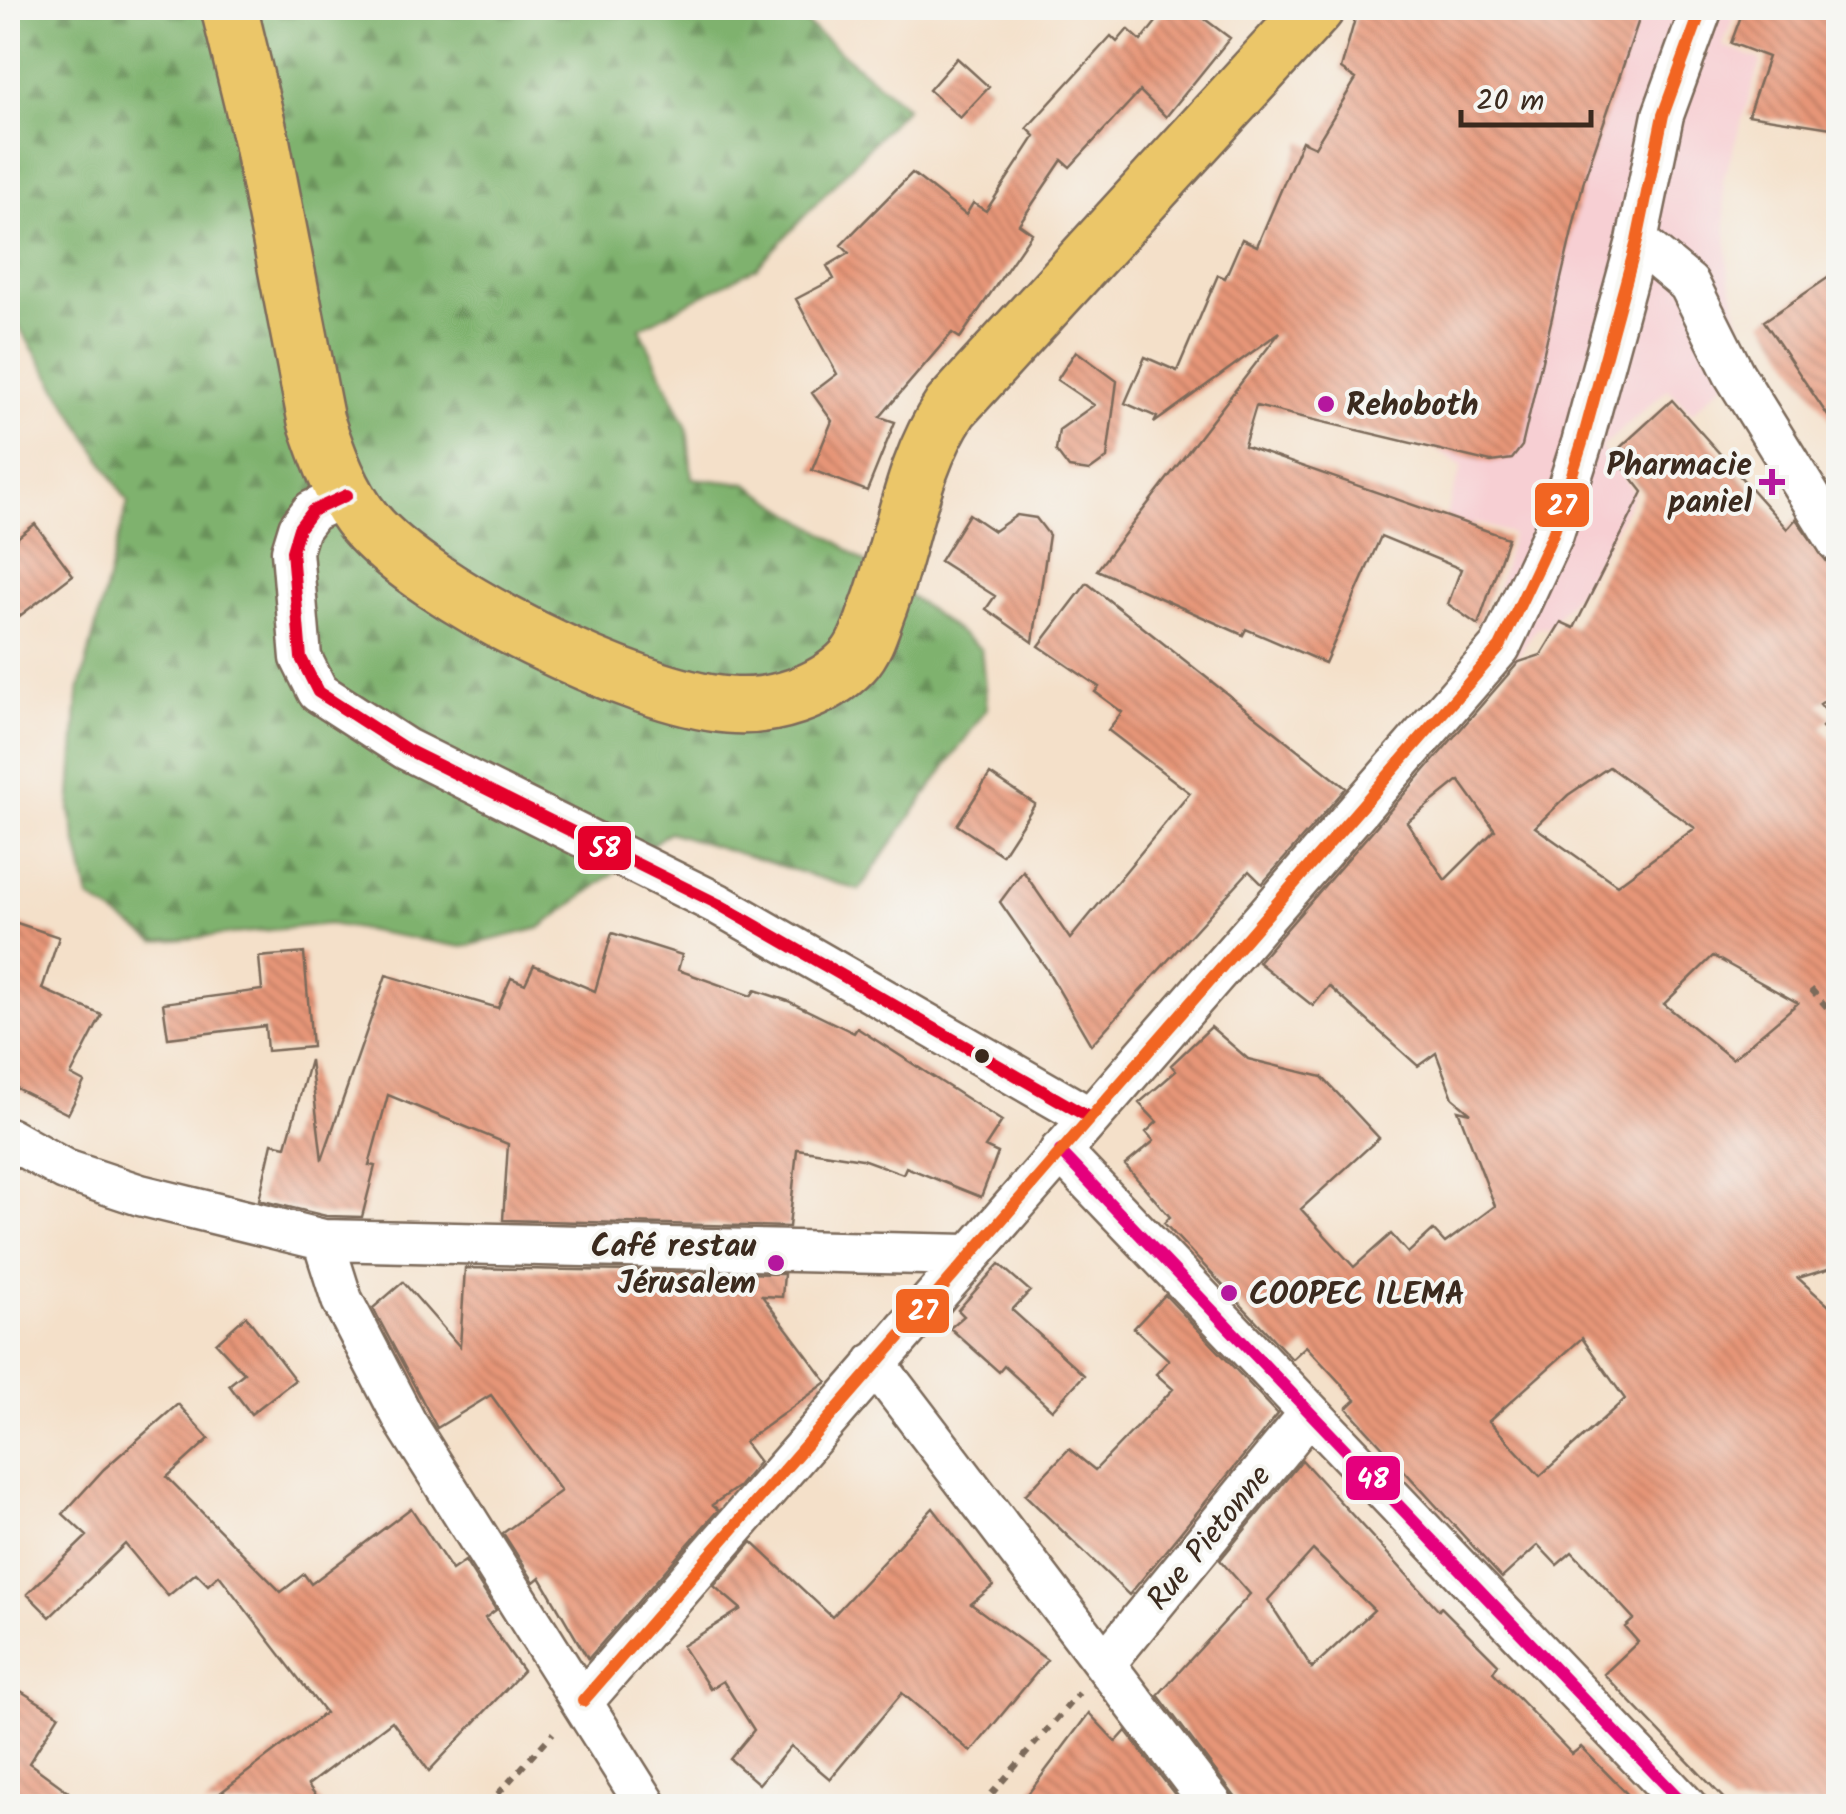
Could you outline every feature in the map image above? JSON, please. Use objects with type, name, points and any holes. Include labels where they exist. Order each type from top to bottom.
[{"type":"main road","points":[[229,8],[262,139],[316,421],[347,495],[366,524],[399,554],[468,602],[558,651],[661,688],[726,705],[765,704],[824,683],[854,659],[867,639],[894,565],[920,467],[952,407],[1316,8]]},
{"type":"street","points":[[582,1701],[1500,648],[1553,534],[1637,241],[1663,116],[1702,8]]},
{"type":"street","points":[[1637,241],[1690,284],[1734,374],[1838,542]]},
{"type":"street","points":[[347,495],[312,511],[298,528],[292,551],[301,658],[318,692],[406,749],[718,904],[1090,1118]]},
{"type":"street","points":[[8,1138],[66,1170],[140,1194],[323,1240],[968,1256]]},
{"type":"street","points":[[1060,1151],[1686,1806]]},
{"type":"street","points":[[323,1240],[342,1300],[406,1423],[646,1806]]},
{"type":"street","points":[[875,1363],[1213,1806]]},
{"type":"street","name":"Rue Pietonne","points":[[1106,1662],[1310,1413]]},
{"type":"path","points":[[1810,990],[1838,1020]]},
{"type":"path","points":[[981,1806],[1106,1662]]},
{"type":"path","points":[[487,1806],[582,1701]]},
{"type":"shaded area","points":[[1519,8],[1737,8],[1723,46],[1761,60],[1723,180],[1729,276],[1749,359],[1692,413],[1668,389],[1601,448],[1635,493],[1585,582],[1548,628],[1538,627],[1514,661],[1485,637],[1512,534],[1475,522],[1470,536],[1442,527],[1462,466],[1379,412],[1479,83]]},
{"type":"green space","points":[[8,8],[788,8],[906,107],[757,267],[640,328],[687,428],[692,478],[747,484],[839,543],[981,649],[987,708],[859,890],[669,832],[540,928],[463,947],[329,924],[156,942],[89,898],[70,811],[78,696],[128,502],[8,309]]},
{"type":"building","points":[[1167,8],[1190,8],[1230,38],[1166,117],[1140,91],[1070,167],[1062,160],[1019,224],[1032,233],[960,338],[952,333],[880,417],[895,422],[867,491],[812,470],[832,421],[812,393],[837,374],[796,299],[834,279],[827,266],[849,253],[841,245],[912,173],[966,215],[973,203],[986,211],[1035,136],[1027,128],[1111,36],[1117,42],[1128,29],[1141,41]]},
{"type":"building","points":[[1358,8],[1643,8],[1584,180],[1522,446],[1512,459],[1491,462],[1256,406],[1244,446],[1508,538],[1478,625],[1448,604],[1461,569],[1381,536],[1325,663],[1246,629],[1243,635],[1097,570],[1280,332],[1154,423],[1157,417],[1125,403],[1145,357],[1177,371],[1218,275],[1225,278],[1242,239],[1257,246],[1302,141],[1315,147],[1356,79],[1341,69]]},
{"type":"building","points":[[1744,8],[1838,8],[1838,129],[1748,115],[1768,57],[1731,43]]},
{"type":"building","points":[[957,58],[989,87],[960,118],[929,90]]},
{"type":"building","points":[[1838,271],[1838,431],[1764,321]]},
{"type":"building","points":[[1076,351],[1117,381],[1107,458],[1089,471],[1069,468],[1056,451],[1059,430],[1094,405],[1057,380]]},
{"type":"building","points":[[1672,400],[1787,529],[1796,519],[1838,577],[1838,692],[1820,704],[1832,718],[1822,727],[1838,747],[1838,1266],[1798,1278],[1838,1314],[1838,1806],[1731,1806],[1604,1674],[1638,1642],[1625,1627],[1634,1619],[1572,1552],[1557,1565],[1538,1545],[1502,1578],[1347,1408],[1356,1400],[1306,1346],[1292,1359],[1164,1223],[1170,1217],[1125,1165],[1154,1141],[1146,1132],[1157,1122],[1139,1103],[1176,1071],[1171,1065],[1211,1027],[1248,1059],[1322,1077],[1379,1138],[1301,1209],[1354,1267],[1391,1234],[1408,1253],[1433,1230],[1445,1243],[1495,1206],[1458,1110],[1471,1113],[1453,1098],[1436,1053],[1418,1066],[1329,986],[1313,1006],[1258,962],[1519,662],[1541,655],[1561,622],[1574,628],[1643,492],[1613,454]],"holes":[[[1609,767],[1695,828],[1617,885],[1535,827],[1568,795]],[[1459,780],[1495,830],[1445,880],[1407,822]],[[1713,956],[1798,1003],[1732,1059],[1664,1004]],[[1582,1338],[1625,1399],[1540,1476],[1489,1421]]]},
{"type":"building","points":[[969,514],[994,531],[1017,515],[1036,518],[1049,535],[1033,642],[986,609],[995,596],[940,561]]},
{"type":"building","points":[[35,524],[73,575],[8,625],[8,545]]},
{"type":"building","points":[[1087,583],[1346,788],[1262,884],[1249,871],[1091,1045],[1046,968],[1000,902],[1023,871],[1070,939],[1190,793],[1108,730],[1122,712],[1095,692],[1099,687],[1039,646]]},
{"type":"building","points":[[990,774],[1035,804],[1002,855],[957,825]]},
{"type":"building","points":[[8,920],[59,937],[42,989],[102,1015],[71,1075],[84,1082],[68,1114],[8,1084]]},
{"type":"building","points":[[612,933],[682,955],[678,970],[751,996],[755,990],[788,1001],[854,1033],[857,1028],[1002,1121],[985,1147],[998,1153],[981,1197],[906,1167],[903,1174],[862,1159],[797,1149],[789,1227],[503,1220],[508,1144],[388,1095],[369,1165],[375,1166],[362,1217],[326,1216],[259,1200],[272,1143],[286,1146],[310,1060],[322,1160],[386,975],[498,1008],[511,978],[525,984],[534,965],[595,991]]},
{"type":"building","points":[[304,953],[312,1047],[267,1051],[265,1026],[168,1038],[163,1003],[262,990],[259,957]]},
{"type":"building","points":[[999,1264],[1030,1291],[1012,1310],[1084,1375],[1052,1410],[1004,1366],[999,1372],[950,1328],[964,1316],[958,1310]]},
{"type":"building","points":[[465,1268],[784,1274],[782,1297],[762,1296],[827,1382],[744,1442],[759,1462],[738,1487],[712,1505],[718,1510],[588,1659],[540,1577],[534,1582],[503,1533],[561,1491],[491,1395],[437,1428],[373,1308],[403,1282],[460,1347]]},
{"type":"building","points":[[1165,1295],[1278,1414],[1129,1595],[1025,1495],[1069,1449],[1095,1470],[1173,1389],[1156,1374],[1169,1360],[1134,1328]]},
{"type":"building","points":[[246,1316],[295,1380],[251,1414],[229,1385],[244,1373],[216,1343]]},
{"type":"building","points":[[178,1404],[209,1439],[167,1477],[281,1592],[304,1574],[311,1584],[411,1508],[452,1570],[465,1561],[496,1610],[485,1618],[523,1671],[429,1771],[392,1721],[308,1785],[324,1806],[203,1806],[325,1713],[219,1575],[208,1585],[196,1573],[168,1596],[125,1544],[50,1617],[27,1594],[87,1536],[63,1514],[104,1469]]},
{"type":"building","points":[[1302,1460],[1439,1610],[1441,1607],[1498,1664],[1493,1672],[1572,1754],[1581,1747],[1639,1806],[1242,1806],[1158,1695],[1250,1594],[1220,1560]],"holes":[[[1313,1550],[1374,1610],[1312,1668],[1268,1600]]]},
{"type":"building","points":[[933,1508],[993,1586],[971,1604],[1047,1660],[971,1752],[902,1693],[830,1779],[791,1746],[759,1784],[730,1759],[754,1730],[723,1681],[710,1689],[682,1646],[741,1609],[714,1586],[752,1542],[832,1617]]},
{"type":"building","points":[[8,1683],[59,1715],[29,1763],[88,1806],[24,1806],[8,1796]]},
{"type":"building","points":[[1089,1713],[1116,1742],[1126,1731],[1179,1800],[1172,1806],[1019,1806]]},
{"type":"transit line","name":"27","points":[[583,1701],[1500,647],[1553,534],[1582,443],[1637,241],[1663,115],[1702,8]]},
{"type":"transit line","name":"58","points":[[347,495],[312,511],[299,528],[292,551],[301,658],[318,692],[406,749],[718,904],[1090,1118]]},
{"type":"transit line","name":"48","points":[[1060,1151],[1686,1806]]},
{"type":"place","name":"Rehoboth","points":[[1326,404]]},
{"type":"place","name":"Pharmacie paniel","points":[[1772,482]]},
{"type":"place","name":"Café restau Jérusalem","points":[[776,1263]]},
{"type":"place","name":"COOPEC ILEMA","points":[[1229,1293]]}]
